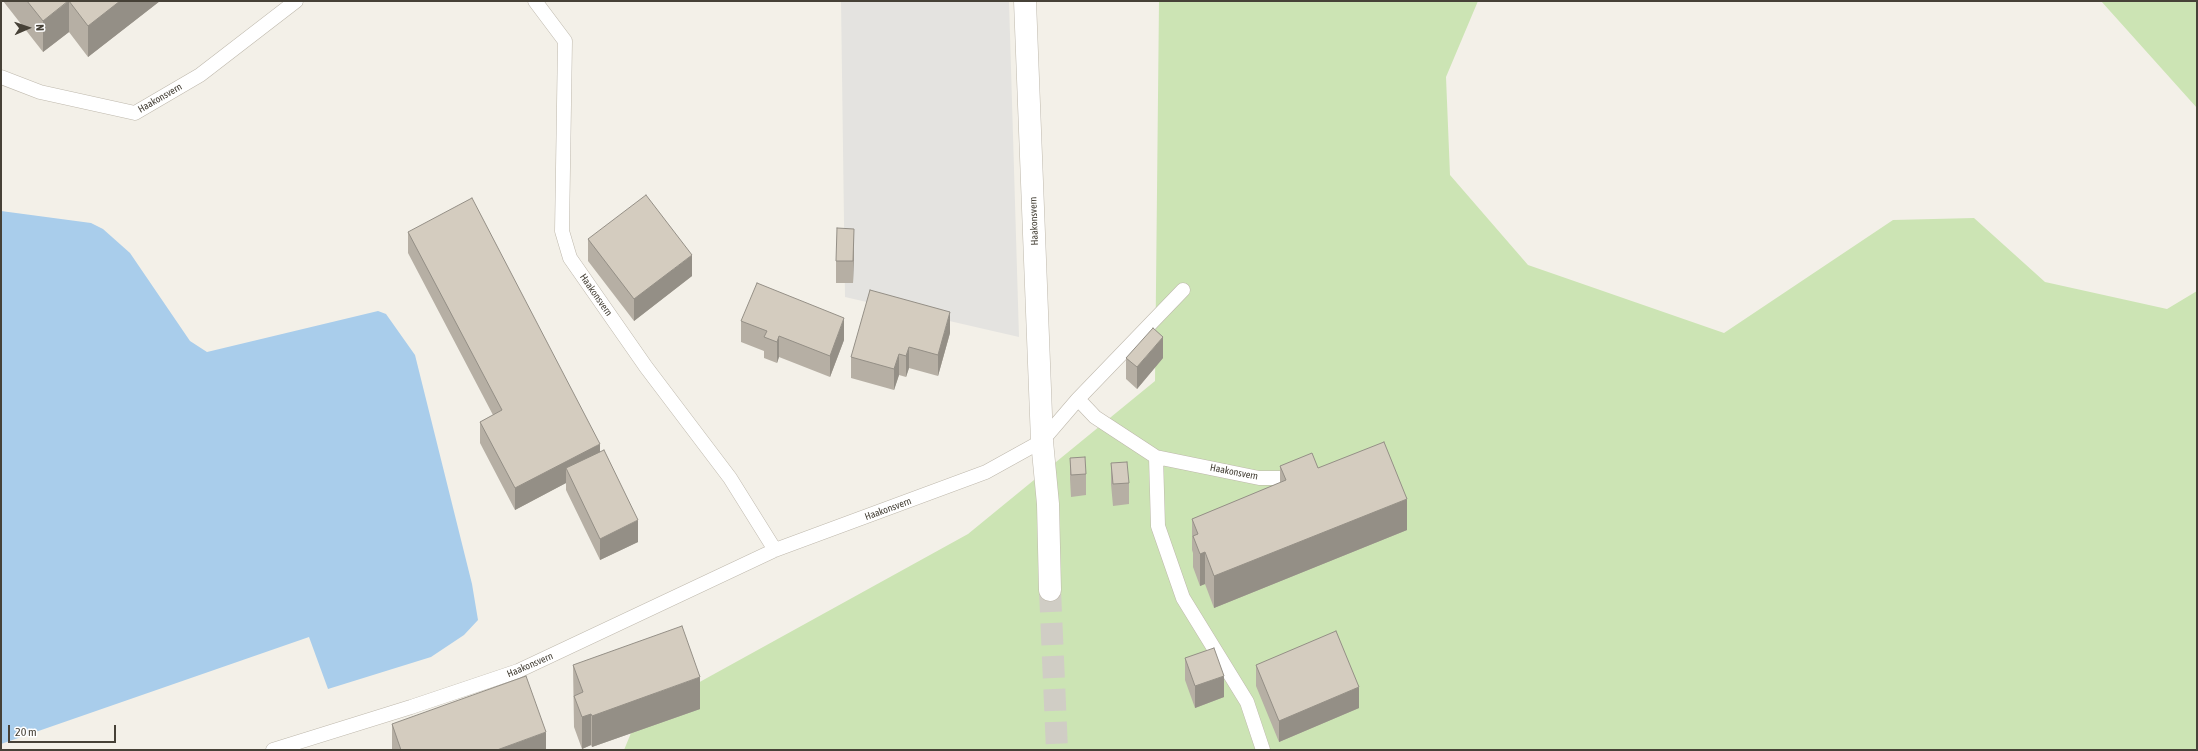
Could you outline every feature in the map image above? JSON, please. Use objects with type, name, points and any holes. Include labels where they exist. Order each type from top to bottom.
[{"type":"street","name":"Haakonsvern","points":[[1025,1],[1042,442],[1048,504],[1050,590]]},
{"type":"lane","name":"Haakonsvern","points":[[1,77],[40,92],[135,113],[200,75],[296,1]]},
{"type":"lane","name":"Haakonsvern","points":[[535,1],[565,41],[562,231],[570,258],[646,367],[730,478],[775,550]]},
{"type":"lane","name":"Haakonsvern","points":[[273,750],[411,707],[518,671],[775,550],[986,472],[1042,442],[1078,399],[1183,290]]},
{"type":"lane","name":"Haakonsvern","points":[[1078,399],[1095,417],[1156,457],[1259,478],[1314,478]]},
{"type":"lane","points":[[1156,457],[1158,526],[1183,598],[1247,702],[1263,750]]},
{"type":"green space","points":[[1159,1],[1478,1],[1446,77],[1450,175],[1528,265],[1724,333],[1893,220],[1974,218],[2045,282],[2167,309],[2197,291],[2197,750],[624,750],[638,716],[968,534],[1155,381]]},
{"type":"green space","points":[[2101,1],[2197,1],[2197,108]]},
{"type":"shaded area","points":[[841,1],[1009,1],[1019,337],[845,297]]},
{"type":"water","points":[[1,211],[91,223],[103,229],[130,253],[190,341],[207,352],[378,311],[386,314],[415,355],[472,584],[478,620],[464,635],[431,657],[328,689],[309,637],[1,744]]},
{"type":"building","points":[[27,1],[68,1],[43,21]]},
{"type":"building","points":[[69,1],[120,1],[88,26]]},
{"type":"building","points":[[646,195],[692,255],[634,299],[588,239]]},
{"type":"building","points":[[472,198],[600,444],[515,488],[480,422],[502,410],[408,232]]},
{"type":"building","points":[[837,228],[854,229],[853,261],[836,261]]},
{"type":"building","points":[[757,283],[844,318],[830,356],[779,336],[777,342],[764,337],[767,331],[741,321]]},
{"type":"building","points":[[870,290],[950,312],[938,355],[909,347],[906,356],[899,354],[894,369],[851,357]]},
{"type":"building","points":[[1153,328],[1163,337],[1137,367],[1126,358]]},
{"type":"building","points":[[1384,442],[1407,499],[1214,576],[1205,552],[1200,554],[1193,536],[1198,534],[1192,519],[1286,480],[1280,466],[1312,453],[1318,468]]},
{"type":"building","points":[[604,450],[638,520],[600,539],[566,468]]},
{"type":"building","points":[[1085,457],[1086,474],[1071,475],[1070,458]]},
{"type":"building","points":[[1127,462],[1129,483],[1113,484],[1111,463]]},
{"type":"building","points":[[682,626],[700,677],[592,716],[591,714],[582,717],[574,696],[583,692],[573,665]]},
{"type":"building","points":[[1336,631],[1359,687],[1279,721],[1256,665]]},
{"type":"building","points":[[1214,648],[1224,676],[1195,686],[1185,658]]},
{"type":"building","points":[[526,676],[546,732],[497,750],[401,750],[392,724]]},
{"type":"tunnel","points":[[1050,590],[1057,750]]}]
